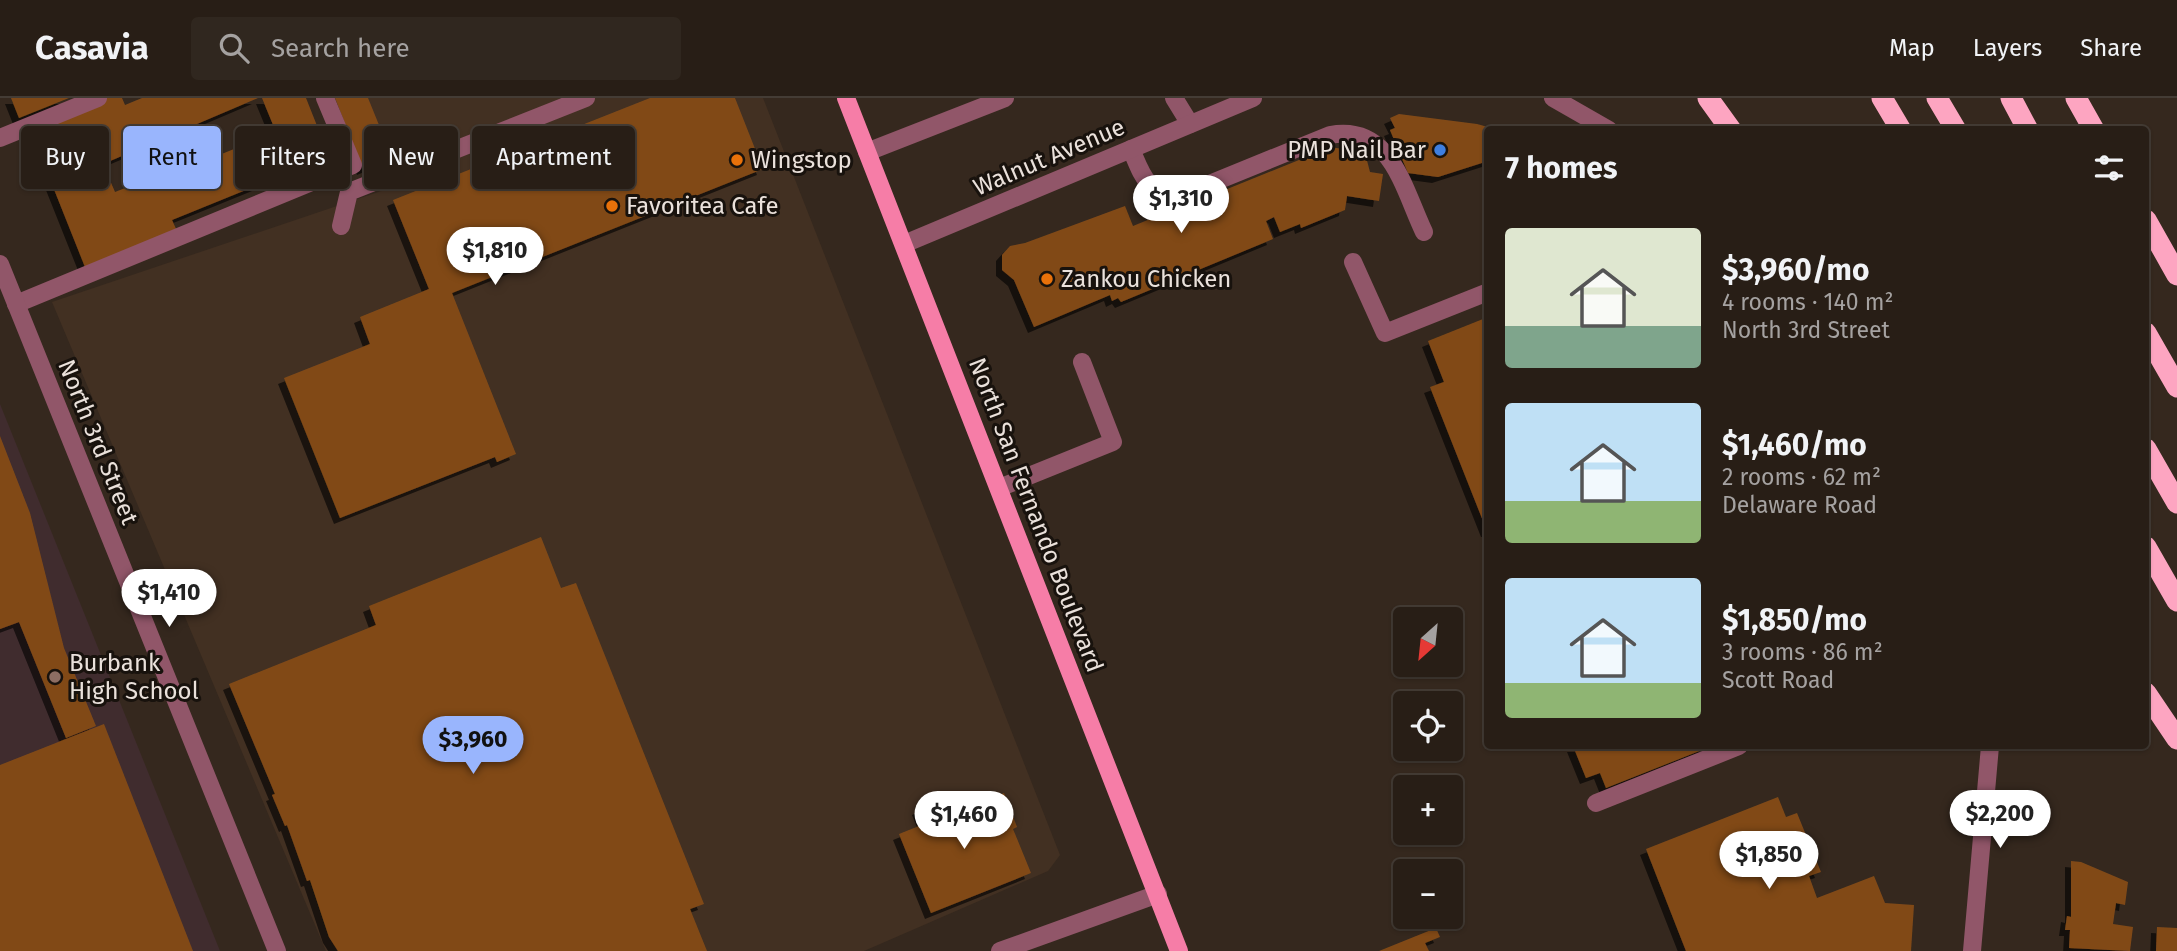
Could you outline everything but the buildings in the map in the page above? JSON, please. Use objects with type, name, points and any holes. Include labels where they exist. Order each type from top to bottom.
[{"type":"highway","points":[[1708,98],[1728,126]]},
{"type":"highway","points":[[1882,98],[1899,126]]},
{"type":"highway","points":[[1937,98],[1954,126]]},
{"type":"highway","points":[[2011,98],[2026,126]]},
{"type":"highway","points":[[2077,98],[2092,126]]},
{"type":"highway","points":[[2149,225],[2177,275]]},
{"type":"highway","points":[[2149,338],[2177,387]]},
{"type":"highway","points":[[2149,454],[2177,503]]},
{"type":"highway","points":[[2149,552],[2177,601]]},
{"type":"highway","points":[[2149,697],[2177,739]]},
{"type":"main road","name":"North San Fernando Boulevard","points":[[846,98],[1179,951]]},
{"type":"street","points":[[0,138],[98,98]]},
{"type":"street","points":[[16,303],[353,166],[325,98]]},
{"type":"street","points":[[341,226],[349,192],[586,98]]},
{"type":"street","points":[[867,152],[1004,98]]},
{"type":"street","points":[[1174,98],[1190,124]]},
{"type":"street","name":"Walnut Avenue","points":[[904,244],[1253,98]]},
{"type":"street","points":[[1553,98],[1600,126]]},
{"type":"street","points":[[1131,149],[1145,181],[1161,194],[1180,195],[1330,135],[1347,132],[1369,137],[1385,149],[1423,232]]},
{"type":"street","points":[[1353,262],[1385,333],[1484,294]]},
{"type":"street","name":"North 3rd Street","points":[[0,264],[277,951]]},
{"type":"street","points":[[999,488],[1113,442],[1082,362]]},
{"type":"street","points":[[1597,803],[1732,749]]},
{"type":"street","points":[[1972,951],[1990,749]]},
{"type":"street","points":[[1000,951],[1158,894]]},
{"type":"shaded area","points":[[366,98],[763,98],[1060,855],[1048,871],[864,951],[326,951],[52,302],[387,189],[458,189],[458,126],[378,126]]},
{"type":"shaded area","name":"Burbank High School","points":[[0,404],[220,951],[0,951]]},
{"type":"place","name":"PMP Nail Bar","points":[[1440,150]]},
{"type":"place","name":"Wingstop","points":[[737,160]]},
{"type":"place","name":"Favoritea Cafe","points":[[612,206]]},
{"type":"place","name":"Zankou Chicken","points":[[1047,279]]},
{"type":"place","name":"Burbank High School","points":[[55,677]]}]
